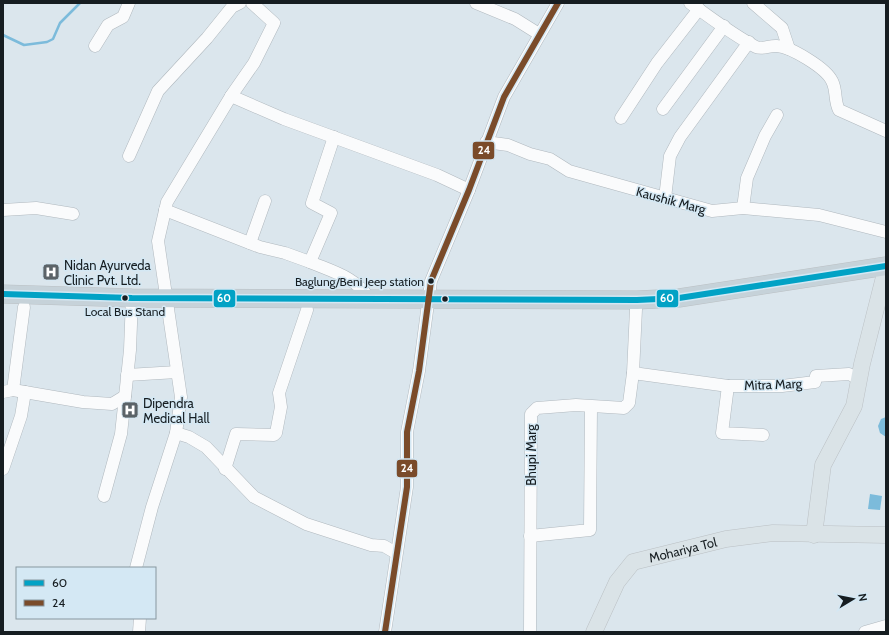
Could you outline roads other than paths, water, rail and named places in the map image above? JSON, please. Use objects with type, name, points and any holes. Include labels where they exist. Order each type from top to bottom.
[{"type":"highway","points":[[168,304],[307,310],[428,305],[637,300],[679,298],[886,273]]},
{"type":"highway","points":[[3,306],[24,307],[369,299],[428,305],[636,309],[689,306],[886,273]]},
{"type":"highway","points":[[3,294],[132,304]]},
{"type":"main road","points":[[814,535],[822,464],[854,406],[859,379],[886,273]]},
{"type":"main road","name":"Mohariya Tol","points":[[594,632],[617,582],[633,562],[726,539],[773,533],[814,535],[886,535]]},
{"type":"street","points":[[95,46],[108,25],[123,17],[129,3]]},
{"type":"street","points":[[129,156],[158,91],[207,38],[232,7],[240,3]]},
{"type":"street","points":[[136,567],[152,507],[176,433],[181,397],[158,241],[167,202],[231,96],[254,63],[274,23],[252,3]]},
{"type":"street","points":[[476,3],[515,19],[539,34]]},
{"type":"street","points":[[386,632],[396,553],[407,487],[407,432],[419,371],[431,281],[469,190],[504,97],[558,3]]},
{"type":"street","points":[[753,3],[782,28],[789,49]]},
{"type":"street","points":[[621,118],[694,6],[758,48],[776,46],[789,49],[825,72],[833,81],[836,103],[839,110],[886,132]]},
{"type":"street","points":[[663,109],[724,26]]},
{"type":"street","points":[[665,198],[670,156],[680,138],[749,42]]},
{"type":"street","points":[[231,96],[284,119],[436,174],[469,190]]},
{"type":"street","points":[[743,208],[747,178],[765,136],[777,115]]},
{"type":"street","points":[[310,262],[331,213],[312,204],[334,137]]},
{"type":"street","name":"Kaushik Marg","points":[[486,142],[508,145],[530,154],[550,159],[569,170],[712,211],[743,208],[819,215],[886,232]]},
{"type":"street","points":[[250,243],[265,201]]},
{"type":"street","points":[[3,210],[36,208],[73,214]]},
{"type":"street","points":[[165,210],[250,243],[310,262],[356,283],[366,292],[369,299]]},
{"type":"street","points":[[104,496],[121,434],[132,304]]},
{"type":"street","points":[[3,469],[21,416],[14,392],[24,307]]},
{"type":"street","points":[[636,309],[633,373],[728,386],[722,433],[763,435]]},
{"type":"street","points":[[225,469],[236,434],[274,435],[276,432],[281,407],[279,393],[307,310]]},
{"type":"street","points":[[127,375],[177,372]]},
{"type":"street","name":"Bhupi Marg","points":[[530,632],[531,414],[537,408],[576,405],[591,407],[627,407],[629,403],[633,373]]},
{"type":"street","name":"Mitra Marg","points":[[728,386],[782,386],[815,382],[816,376],[849,374],[859,379]]},
{"type":"street","points":[[14,392],[83,402],[112,404],[125,396]]},
{"type":"street","points":[[530,536],[590,530],[591,407]]},
{"type":"street","points":[[176,433],[189,437],[206,447],[225,469],[254,497],[306,524],[371,545],[384,546],[396,553]]},
{"type":"street","points":[[139,632],[140,619]]},
{"type":"street","points":[[865,632],[886,626]]},
{"type":"water","points":[[886,417],[886,437],[880,433],[878,426],[881,419]]},
{"type":"water","points":[[870,494],[882,496],[880,510],[868,509]]},
{"type":"waterway","points":[[3,35],[24,45],[47,42],[53,39],[60,23],[80,3]]},
{"type":"place","name":"Nidan Ayurveda Clinic Pvt. Ltd.","points":[[51,272]]},
{"type":"place","name":"Baglung/Beni Jeep station","points":[[431,281]]},
{"type":"place","name":"Local Bus Stand","points":[[125,298]]},
{"type":"place","name":"Dipendra Medical Hall","points":[[130,410]]}]
